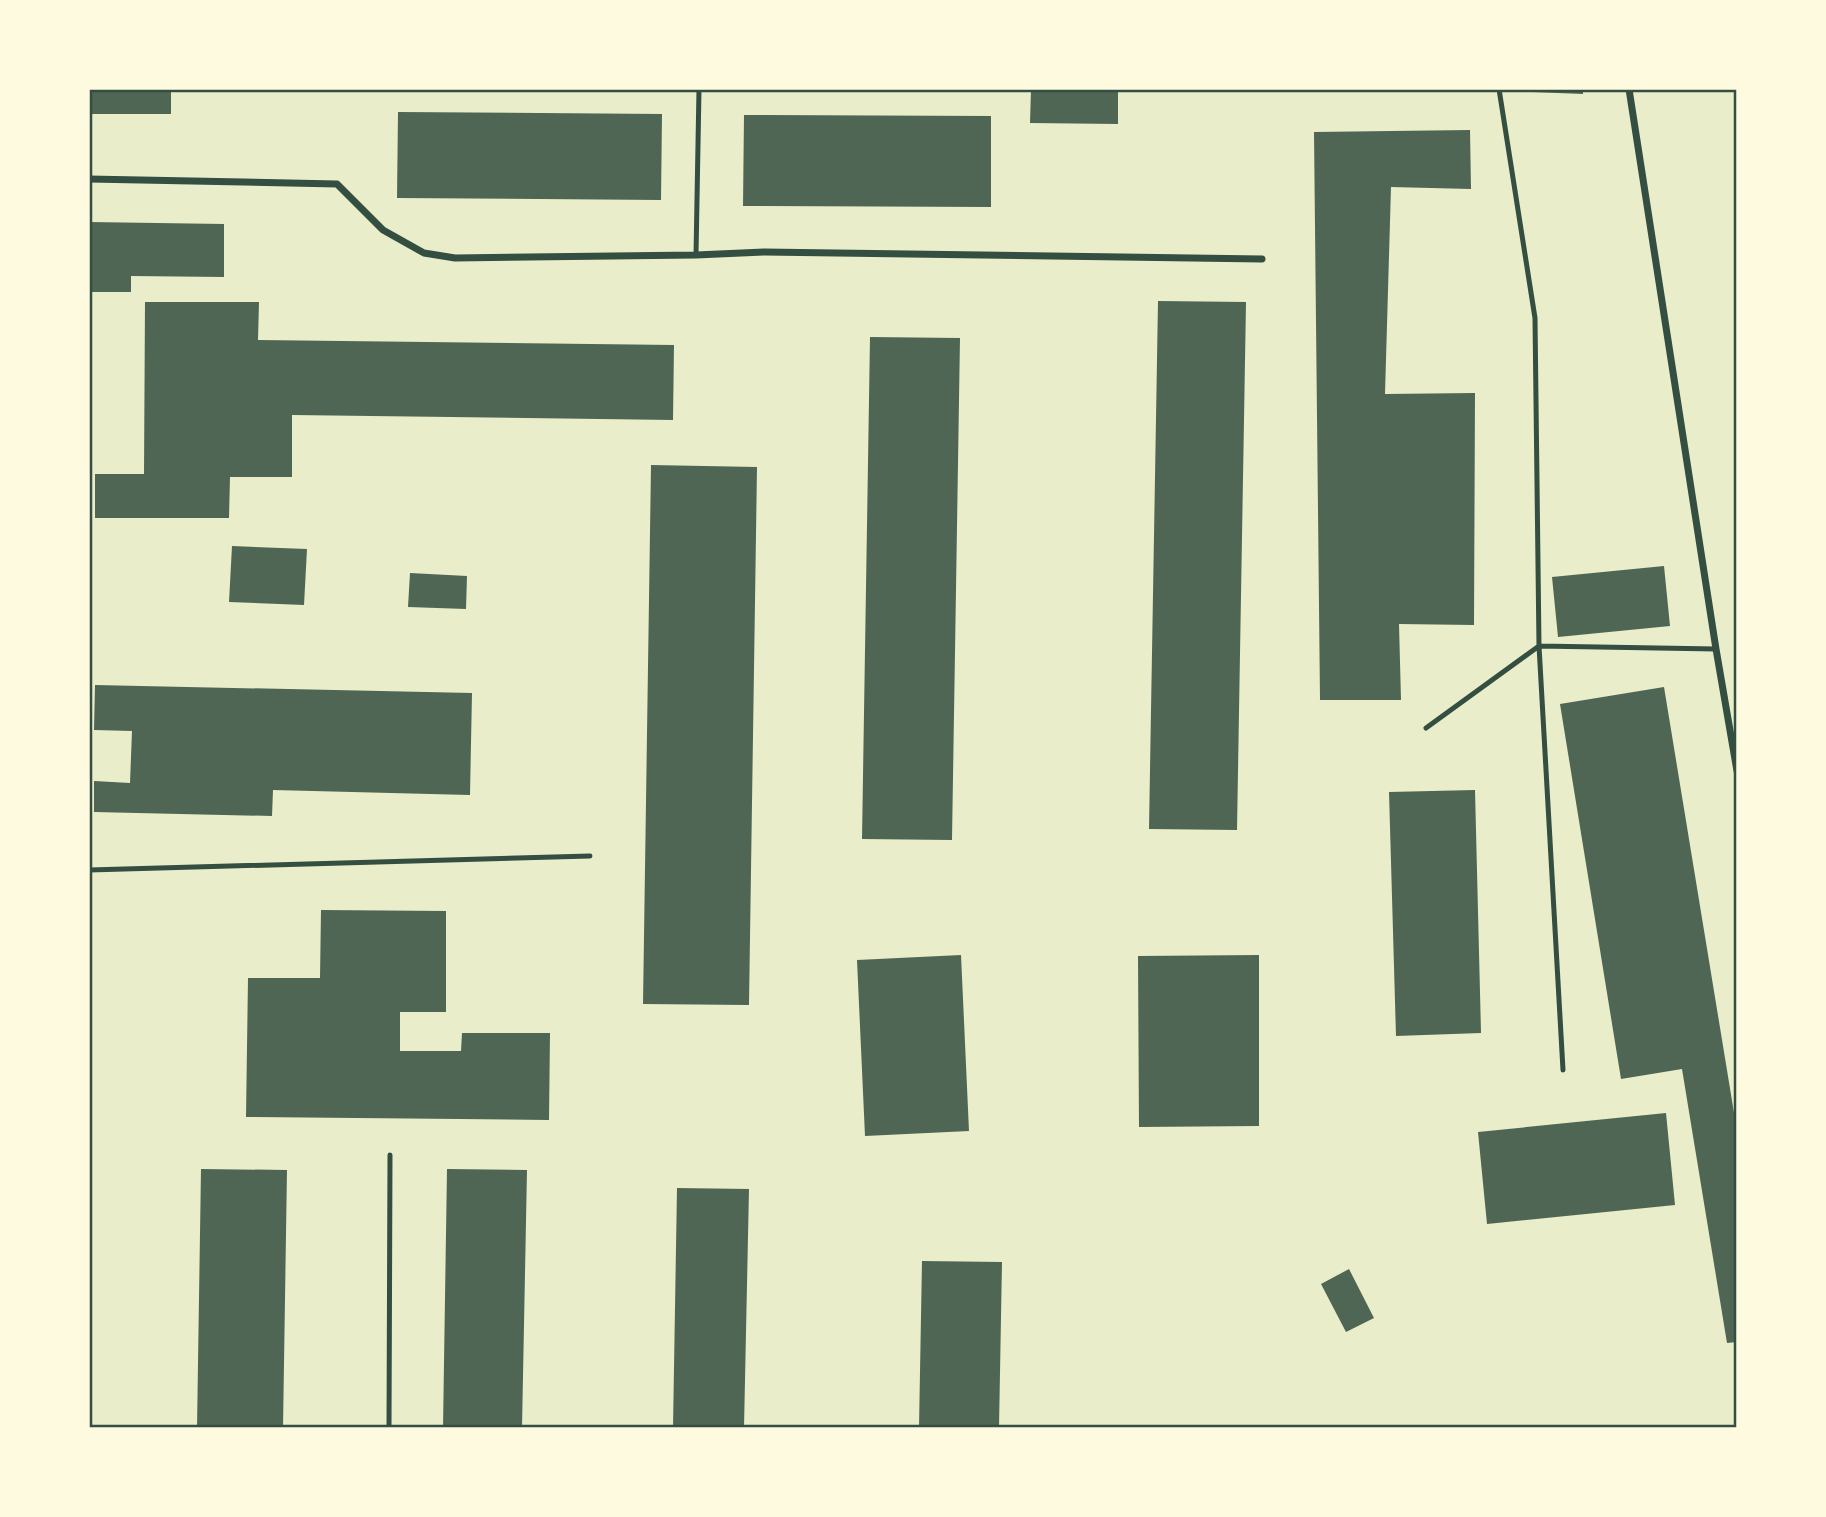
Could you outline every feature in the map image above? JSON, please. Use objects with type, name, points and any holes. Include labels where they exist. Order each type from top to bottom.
[{"type":"street","points":[[1629,89],[1737,771]]},
{"type":"street","points":[[89,179],[337,184],[383,230],[424,253],[455,258],[764,252],[1262,259]]},
{"type":"lane","points":[[696,255],[699,89]]},
{"type":"lane","points":[[1499,89],[1535,318],[1539,646],[1563,1070]]},
{"type":"lane","points":[[1426,728],[1539,646],[1716,649]]},
{"type":"lane","points":[[89,870],[590,856]]},
{"type":"lane","points":[[389,1428],[390,1155]]},
{"type":"building","points":[[89,89],[171,89],[171,114],[89,114]]},
{"type":"building","points":[[1031,89],[1118,89],[1118,124],[1030,123]]},
{"type":"building","points":[[1531,89],[1583,89],[1583,94],[1532,92]]},
{"type":"building","points":[[398,112],[662,114],[661,200],[397,198]]},
{"type":"building","points":[[744,115],[991,116],[991,207],[743,206]]},
{"type":"building","points":[[1470,130],[1471,189],[1391,187],[1385,394],[1475,393],[1474,625],[1399,624],[1401,700],[1320,700],[1314,132]]},
{"type":"building","points":[[89,222],[224,224],[224,277],[131,276],[131,292],[89,292]]},
{"type":"building","points":[[1158,301],[1246,302],[1237,830],[1149,829]]},
{"type":"building","points":[[145,302],[259,302],[258,340],[674,345],[673,420],[292,415],[292,477],[230,477],[229,518],[95,518],[95,474],[144,474]]},
{"type":"building","points":[[870,337],[960,338],[952,840],[862,839]]},
{"type":"building","points":[[651,465],[757,467],[749,1005],[643,1004]]},
{"type":"building","points":[[232,546],[307,549],[304,605],[229,602]]},
{"type":"building","points":[[1664,566],[1670,626],[1558,637],[1552,577]]},
{"type":"building","points":[[410,573],[467,576],[466,609],[408,607]]},
{"type":"building","points":[[95,685],[472,693],[470,795],[273,790],[272,816],[94,812],[94,781],[130,783],[132,731],[94,730]]},
{"type":"building","points":[[1664,687],[1737,1131],[1737,1342],[1727,1343],[1682,1069],[1621,1079],[1560,704]]},
{"type":"building","points":[[1475,790],[1481,1033],[1396,1036],[1389,792]]},
{"type":"building","points":[[321,910],[446,911],[446,1012],[400,1012],[400,1051],[461,1051],[462,1033],[550,1033],[549,1120],[246,1117],[248,978],[320,978]]},
{"type":"building","points":[[961,955],[969,1131],[865,1136],[857,960]]},
{"type":"building","points":[[1259,955],[1259,1126],[1139,1127],[1138,956]]},
{"type":"building","points":[[1666,1113],[1675,1205],[1487,1224],[1478,1132]]},
{"type":"building","points":[[201,1169],[287,1170],[283,1428],[197,1428]]},
{"type":"building","points":[[447,1169],[527,1170],[522,1428],[443,1428]]},
{"type":"building","points":[[677,1188],[749,1189],[744,1428],[673,1428]]},
{"type":"building","points":[[922,1261],[1002,1262],[999,1428],[919,1428]]},
{"type":"building","points":[[1349,1269],[1374,1318],[1346,1332],[1321,1284]]}]
